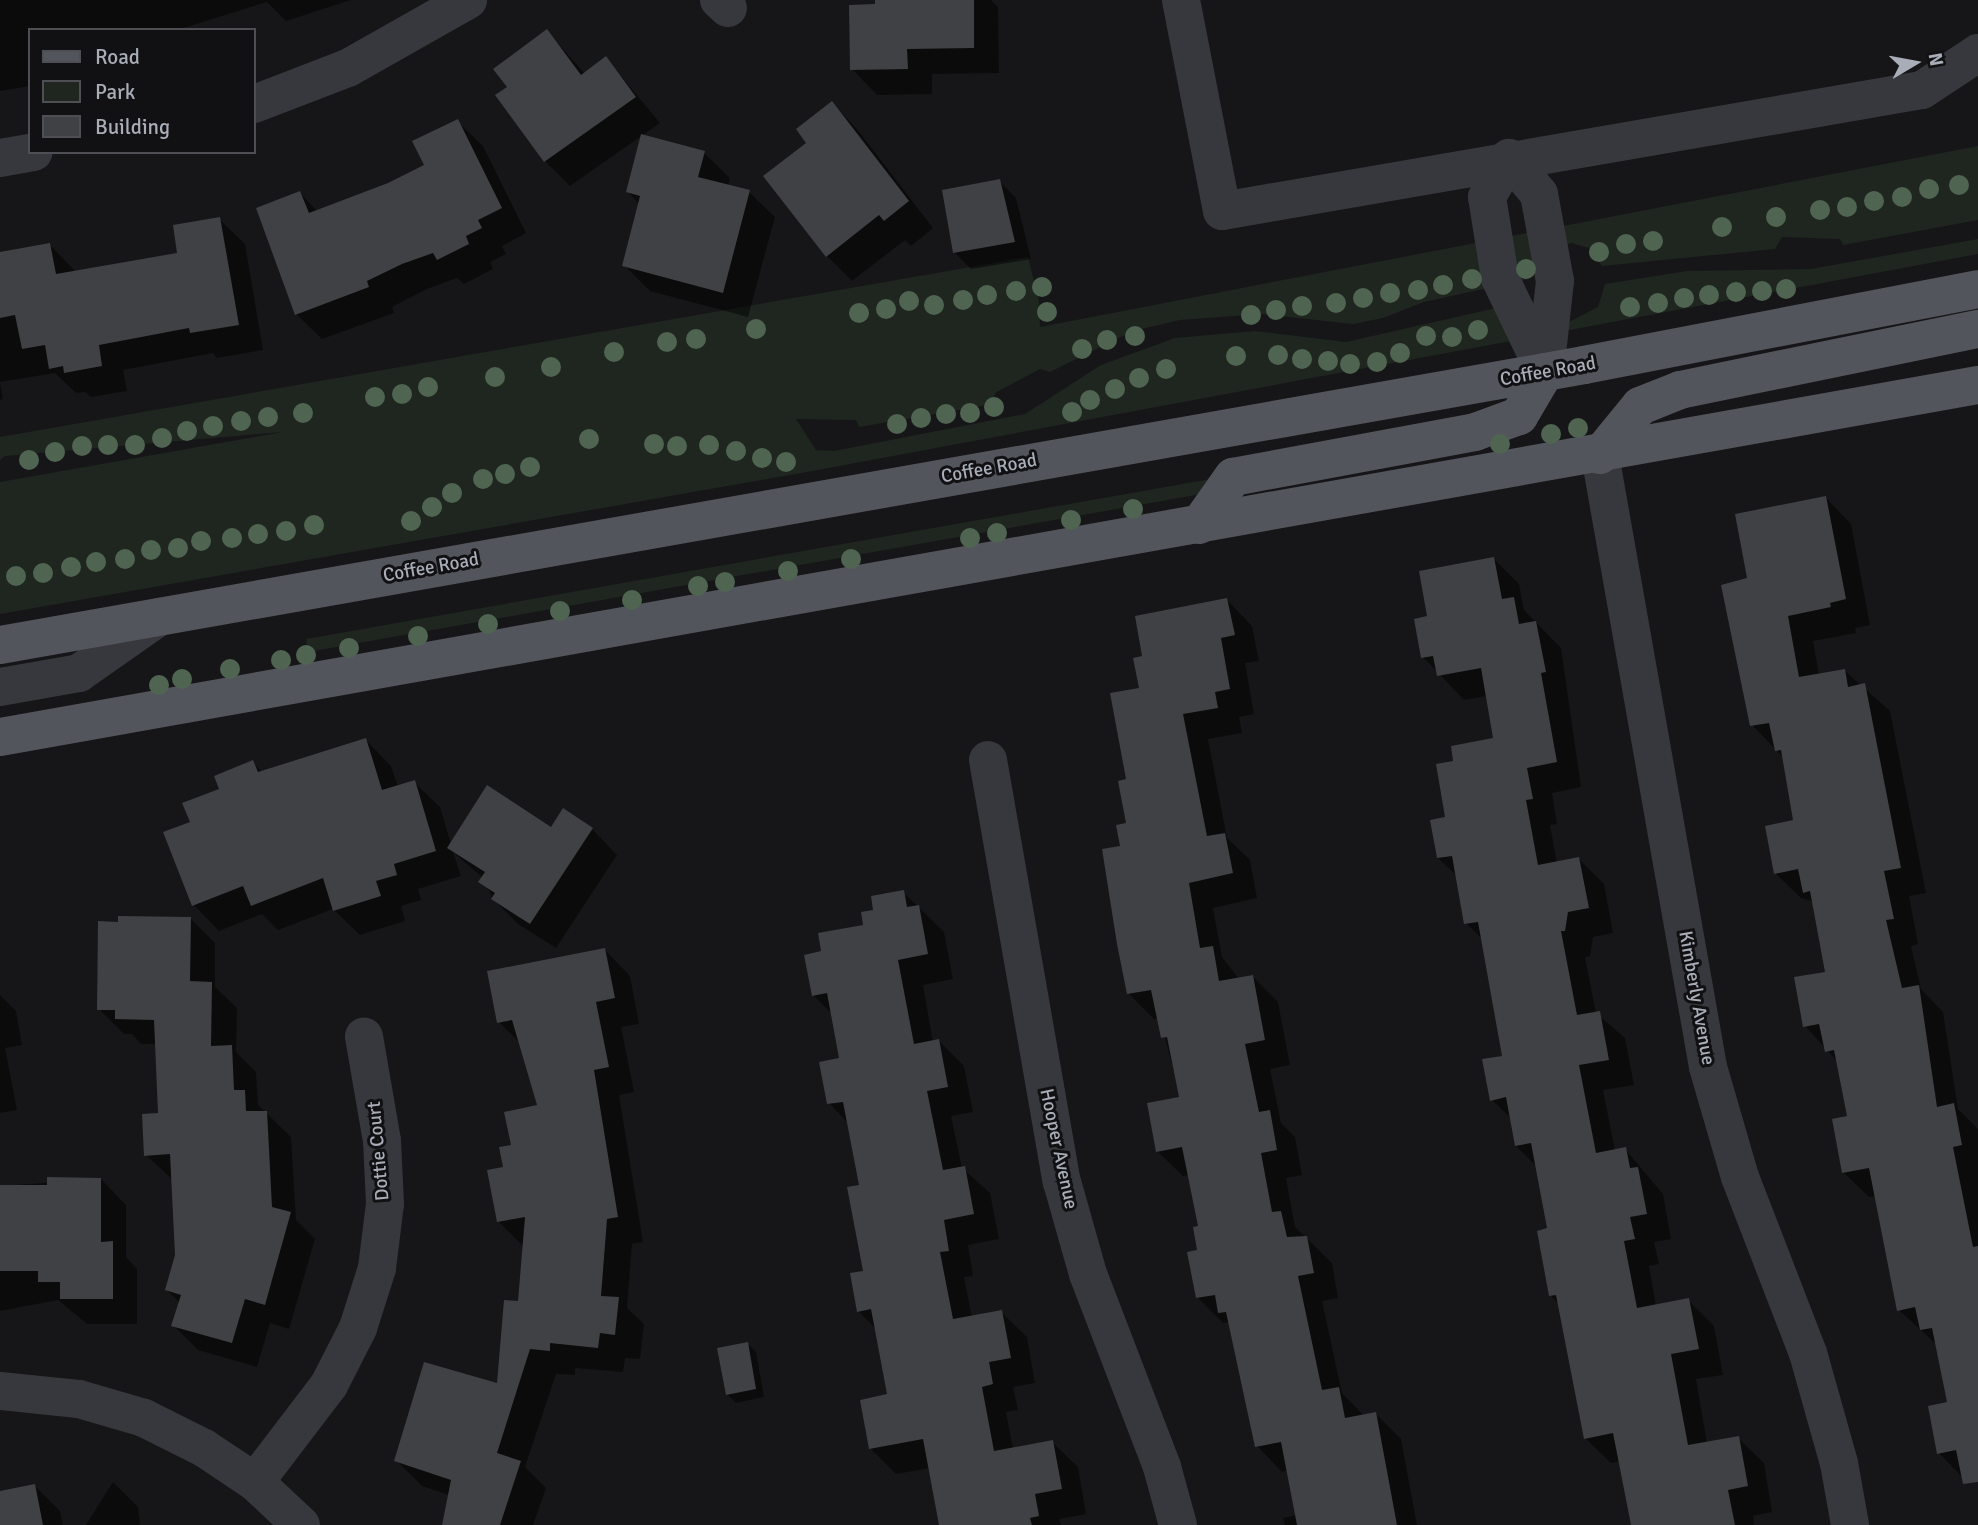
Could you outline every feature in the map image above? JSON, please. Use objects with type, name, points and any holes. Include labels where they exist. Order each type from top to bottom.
[{"type":"main road","name":"Coffee Road","points":[[0,645],[1545,372],[1978,289]]},
{"type":"main road","points":[[1600,455],[1640,406],[1680,390],[1978,329]]},
{"type":"main road","points":[[1199,525],[1233,477],[1475,432],[1518,416],[1545,372]]},
{"type":"main road","points":[[0,737],[1600,455],[1978,385]]},
{"type":"street","points":[[256,103],[348,68],[468,0]]},
{"type":"street","points":[[1181,0],[1222,211],[1509,158],[1922,90],[1978,53]]},
{"type":"street","points":[[0,158],[28,153]]},
{"type":"street","points":[[1509,158],[1487,197],[1500,278],[1545,372]]},
{"type":"street","points":[[1509,158],[1539,194],[1555,281],[1545,372]]},
{"type":"street","name":"Kimberly Avenue","points":[[1600,455],[1708,1067],[1740,1177],[1808,1353],[1839,1463],[1850,1525]]},
{"type":"street","points":[[0,688],[79,673],[159,617]]},
{"type":"street","name":"Hooper Avenue","points":[[988,760],[1062,1182],[1088,1274],[1162,1467],[1178,1525]]},
{"type":"street","name":"Dottie Court","points":[[255,1482],[329,1385],[358,1328],[377,1268],[385,1204],[382,1141],[364,1037]]},
{"type":"street","points":[[0,1391],[79,1399],[144,1419],[204,1448],[255,1482],[301,1525]]},
{"type":"green space","points":[[1978,146],[1978,220],[1843,245],[1840,239],[1782,237],[1775,249],[1602,266],[1589,248],[1571,243],[1541,255],[1529,279],[1424,302],[1383,318],[1353,324],[1262,314],[1180,320],[1133,331],[1050,372],[1040,369],[995,393],[993,404],[859,427],[856,420],[796,419],[816,450],[834,451],[1025,414],[1101,365],[1175,338],[1255,331],[1346,342],[1532,300],[1542,313],[1569,322],[1598,307],[1605,284],[1687,271],[1811,269],[1978,239],[1978,254],[807,472],[0,614],[0,482],[283,432],[5,456],[0,460],[0,437],[1028,257],[1039,301],[1040,327]]},
{"type":"green space","points":[[1386,448],[1388,461],[308,652],[306,639]]},
{"type":"building","points":[[875,0],[974,0],[974,48],[907,49],[908,69],[850,70],[849,5],[875,4]]},
{"type":"building","points":[[547,29],[581,75],[606,56],[636,97],[544,162],[495,95],[507,87],[493,69]]},
{"type":"building","points":[[832,101],[909,201],[884,221],[879,215],[826,257],[763,176],[806,143],[796,129]]},
{"type":"building","points":[[458,119],[502,208],[478,220],[482,228],[466,236],[469,244],[437,260],[433,253],[402,264],[367,281],[369,287],[295,315],[256,208],[300,191],[309,213],[388,183],[424,165],[412,141]]},
{"type":"building","points":[[641,134],[705,151],[698,177],[750,190],[723,293],[622,266],[640,196],[626,192]]},
{"type":"building","points":[[1000,179],[1015,242],[953,253],[942,190]]},
{"type":"building","points":[[220,217],[239,325],[190,333],[189,328],[99,345],[102,366],[64,373],[63,366],[49,369],[45,345],[22,349],[15,315],[0,318],[0,252],[50,243],[56,274],[177,253],[173,225]]},
{"type":"building","points":[[1826,496],[1846,599],[1830,603],[1831,607],[1788,616],[1799,677],[1845,669],[1848,687],[1865,683],[1901,868],[1884,871],[1894,919],[1886,920],[1902,988],[1919,985],[1937,1107],[1954,1103],[1962,1145],[1953,1147],[1973,1247],[1978,1246],[1978,1482],[1963,1484],[1956,1450],[1937,1454],[1928,1406],[1947,1402],[1932,1328],[1920,1330],[1915,1307],[1897,1311],[1869,1168],[1842,1173],[1832,1119],[1847,1116],[1834,1050],[1825,1052],[1819,1024],[1803,1027],[1794,977],[1825,972],[1810,891],[1803,893],[1798,869],[1774,874],[1765,826],[1793,820],[1781,750],[1775,751],[1769,723],[1750,726],[1721,585],[1747,578],[1735,514]]},
{"type":"building","points":[[1494,557],[1502,599],[1514,597],[1519,624],[1536,621],[1546,672],[1541,673],[1557,762],[1527,768],[1533,799],[1526,800],[1538,865],[1579,857],[1589,908],[1568,912],[1565,931],[1561,931],[1577,1015],[1600,1011],[1609,1060],[1579,1065],[1596,1153],[1626,1147],[1630,1168],[1638,1167],[1647,1214],[1630,1217],[1635,1239],[1624,1241],[1637,1308],[1689,1298],[1699,1349],[1671,1354],[1688,1445],[1739,1436],[1748,1486],[1728,1490],[1735,1525],[1631,1525],[1613,1433],[1584,1439],[1556,1295],[1549,1296],[1537,1231],[1547,1228],[1531,1143],[1515,1146],[1506,1097],[1490,1101],[1482,1059],[1502,1056],[1478,922],[1464,924],[1452,856],[1437,858],[1430,820],[1445,817],[1436,764],[1453,761],[1451,746],[1493,738],[1481,668],[1437,676],[1433,656],[1421,658],[1414,619],[1427,616],[1419,571]]},
{"type":"building","points":[[1227,598],[1235,635],[1221,638],[1230,689],[1215,692],[1218,708],[1183,714],[1207,836],[1225,833],[1233,873],[1189,883],[1200,948],[1213,946],[1219,981],[1253,975],[1265,1040],[1245,1044],[1259,1112],[1270,1110],[1277,1150],[1261,1153],[1272,1212],[1281,1211],[1287,1237],[1307,1236],[1314,1273],[1298,1276],[1322,1390],[1339,1387],[1345,1418],[1376,1412],[1397,1525],[1297,1525],[1281,1442],[1255,1447],[1226,1312],[1218,1313],[1215,1295],[1196,1298],[1187,1252],[1197,1250],[1193,1227],[1198,1226],[1182,1147],[1156,1152],[1147,1103],[1179,1097],[1167,1037],[1161,1038],[1151,990],[1127,994],[1117,944],[1102,849],[1120,846],[1116,825],[1126,823],[1118,781],[1126,779],[1110,693],[1139,688],[1133,658],[1142,656],[1135,616]]},
{"type":"building","points":[[366,738],[382,790],[415,780],[436,851],[394,864],[397,875],[376,881],[381,896],[333,911],[323,878],[251,906],[243,886],[192,906],[163,832],[190,822],[182,803],[219,789],[214,776],[253,760],[258,772]]},
{"type":"building","points":[[487,785],[551,827],[563,808],[593,828],[530,924],[491,899],[495,893],[478,882],[485,872],[447,848]]},
{"type":"building","points":[[904,890],[907,907],[919,905],[928,954],[898,960],[914,1044],[939,1039],[948,1087],[927,1091],[943,1170],[965,1166],[974,1214],[944,1220],[949,1251],[940,1252],[953,1319],[1002,1310],[1011,1358],[989,1362],[993,1384],[982,1387],[994,1451],[1053,1440],[1062,1489],[1035,1494],[1039,1516],[1030,1518],[1032,1525],[939,1525],[923,1439],[869,1449],[860,1400],[887,1394],[871,1309],[857,1312],[850,1273],[863,1271],[847,1187],[859,1185],[843,1102],[827,1104],[819,1062],[839,1058],[827,993],[812,996],[804,955],[821,951],[818,933],[863,925],[861,912],[873,910],[871,896]]},
{"type":"building","points":[[118,916],[191,917],[190,981],[212,982],[211,1046],[232,1045],[234,1090],[245,1090],[246,1111],[267,1111],[272,1207],[291,1212],[265,1305],[245,1299],[232,1343],[171,1326],[181,1295],[165,1290],[175,1255],[170,1154],[144,1156],[142,1114],[158,1113],[154,1020],[115,1019],[115,1010],[97,1010],[98,921],[118,922]]},
{"type":"building","points":[[605,948],[615,998],[596,1002],[609,1067],[594,1070],[618,1217],[607,1219],[601,1296],[619,1297],[615,1335],[600,1333],[598,1348],[550,1343],[550,1351],[530,1349],[497,1453],[521,1461],[500,1525],[442,1525],[451,1480],[394,1461],[424,1362],[497,1383],[504,1300],[518,1301],[525,1217],[497,1222],[487,1170],[503,1167],[499,1147],[511,1145],[504,1112],[537,1105],[512,1020],[497,1023],[487,971]]},
{"type":"building","points":[[47,1177],[101,1178],[101,1242],[113,1241],[113,1299],[60,1299],[60,1282],[38,1282],[38,1271],[0,1271],[0,1185],[47,1185]]},
{"type":"building","points":[[748,1342],[756,1389],[726,1395],[717,1348]]},
{"type":"building","points":[[35,1484],[43,1525],[0,1525],[0,1491]]}]
